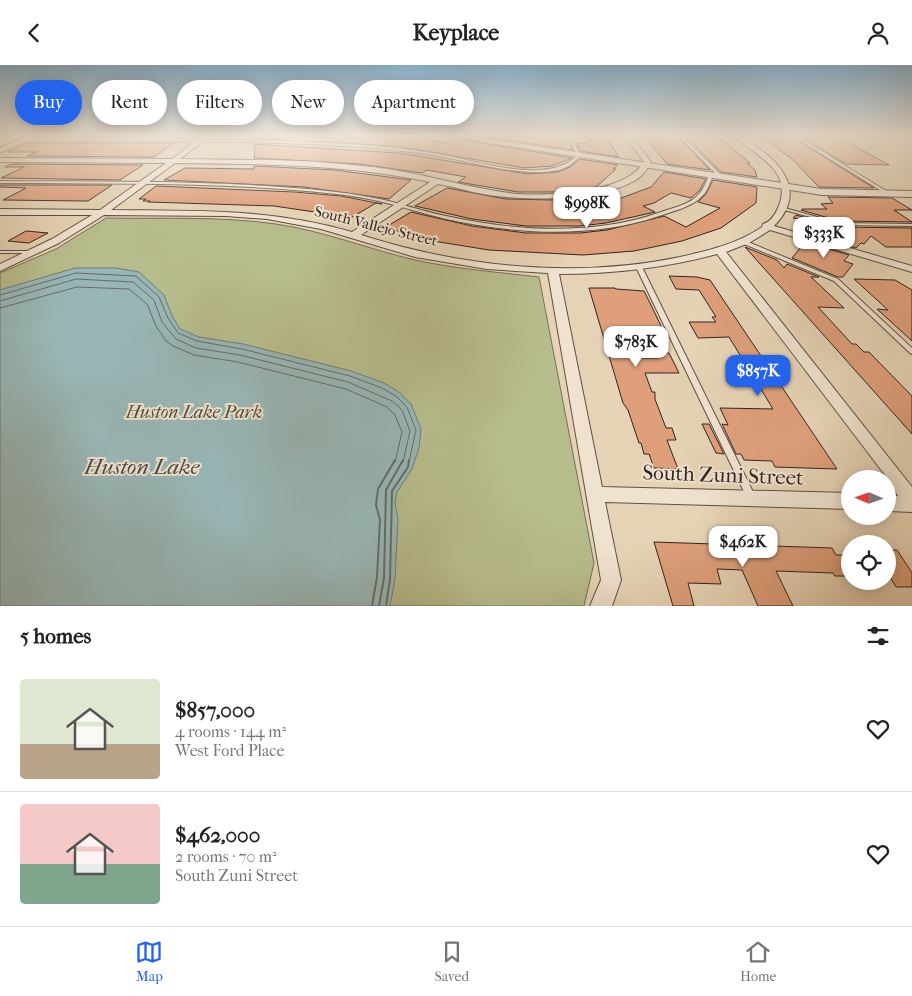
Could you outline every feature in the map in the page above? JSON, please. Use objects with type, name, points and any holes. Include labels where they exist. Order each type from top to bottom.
[{"type":"street","points":[[0,268],[37,252],[100,213],[173,161]]},
{"type":"street","points":[[183,161],[329,165],[388,171],[504,195],[553,195],[604,189],[631,180],[648,165]]},
{"type":"street","points":[[622,161],[822,192],[912,194]]},
{"type":"street","points":[[771,161],[784,176],[786,187],[782,208]]},
{"type":"street","points":[[354,235],[437,181]]},
{"type":"street","name":"South Vallejo Street","points":[[0,212],[222,214],[280,218],[354,235],[414,254],[554,271],[639,267],[670,263],[720,251],[758,234],[775,220],[782,208]]},
{"type":"street","points":[[766,226],[912,269]]},
{"type":"street","points":[[720,251],[912,499]]},
{"type":"street","points":[[898,264],[912,262]]},
{"type":"street","points":[[554,271],[611,580],[601,606]]},
{"type":"street","name":"South Zuni Street","points":[[595,494],[841,501]]},
{"type":"street","points":[[896,503],[912,504]]},
{"type":"lane","points":[[465,161],[530,171],[566,166],[572,161]]},
{"type":"lane","points":[[0,182],[141,184],[307,190],[371,199],[459,221],[552,230],[607,226],[648,219],[688,204],[701,195],[716,176],[703,161]]},
{"type":"lane","points":[[835,161],[889,194]]},
{"type":"lane","points":[[782,208],[839,224],[912,225]]},
{"type":"lane","points":[[741,241],[836,280],[912,352]]},
{"type":"lane","points":[[0,252],[37,252]]},
{"type":"lane","points":[[639,267],[751,497]]},
{"type":"green space","name":"Huston Lake Park","points":[[106,218],[255,221],[311,231],[398,256],[430,263],[539,277],[594,563],[584,606],[0,606],[0,273],[56,249]]},
{"type":"water","name":"Huston Lake","points":[[75,268],[116,268],[139,272],[164,295],[172,316],[180,329],[199,337],[243,344],[351,371],[384,383],[399,392],[411,404],[421,429],[419,448],[412,469],[397,492],[395,503],[398,519],[395,579],[390,606],[0,606],[0,290]]},
{"type":"building","points":[[311,161],[450,161],[528,174],[558,172],[570,167],[577,161],[594,161],[618,165],[596,187],[557,192],[518,192],[458,182],[466,177],[427,170],[422,173],[360,164]]},
{"type":"building","points":[[485,161],[564,161],[552,166],[524,168]]},
{"type":"building","points":[[665,161],[702,161],[710,170],[667,164]]},
{"type":"building","points":[[710,161],[748,161],[750,163],[747,163],[755,170],[757,177],[721,172]]},
{"type":"building","points":[[794,161],[831,161],[874,188],[819,187]]},
{"type":"building","points":[[842,161],[882,161],[889,165],[846,164]]},
{"type":"building","points":[[11,164],[143,165],[120,180],[1,178],[24,167],[5,167]]},
{"type":"building","points":[[254,166],[335,170],[411,180],[389,199],[304,187],[164,180],[185,168],[254,169]]},
{"type":"building","points":[[664,172],[706,179],[699,191],[691,198],[671,193],[654,203],[643,206],[655,212],[606,223],[580,226],[526,226],[472,219],[415,206],[447,188],[506,199],[554,200],[605,194],[616,200],[651,187]]},
{"type":"building","points":[[713,180],[757,187],[756,203],[721,228],[682,241],[634,251],[583,255],[489,250],[421,239],[386,227],[411,212],[472,226],[526,233],[580,233],[607,230],[664,216],[686,227],[720,208],[698,202],[706,194]]},
{"type":"building","points":[[0,185],[112,185],[88,201],[83,201],[3,200],[26,188],[0,187]]},
{"type":"building","points":[[156,186],[294,192],[341,196],[382,204],[376,203],[349,219],[274,206],[148,202],[150,201],[139,199]]},
{"type":"building","points":[[828,197],[892,198],[912,210],[894,210],[912,222],[839,221],[801,210],[827,209],[821,204],[833,203]]},
{"type":"building","points":[[796,215],[839,227],[912,228],[912,247],[886,247],[871,236],[864,244],[861,243],[856,248],[811,235],[815,230],[795,224],[800,219],[793,218]]},
{"type":"building","points":[[26,231],[48,233],[29,243],[8,241]]},
{"type":"building","points":[[805,242],[849,255],[844,261],[853,264],[843,277],[838,277],[792,258]]},
{"type":"building","points":[[745,247],[777,260],[784,268],[787,264],[819,277],[811,277],[844,308],[818,307],[852,344],[856,344],[864,352],[869,352],[912,396],[912,434]]},
{"type":"building","points":[[669,276],[697,277],[710,280],[837,469],[775,467],[772,461],[744,460],[741,454],[736,454],[722,424],[728,425],[720,408],[773,409],[729,337],[698,338],[689,322],[716,322],[712,317],[716,317],[699,290],[676,289]]},
{"type":"building","points":[[854,279],[895,280],[912,290],[912,341],[877,309],[888,310]]},
{"type":"building","points":[[589,288],[644,291],[651,305],[662,328],[620,327],[632,358],[659,358],[657,352],[669,353],[679,373],[645,373],[652,392],[655,392],[655,399],[666,428],[672,428],[676,440],[667,440],[678,469],[654,468],[649,454],[644,454],[628,410],[623,403]]},
{"type":"building","points":[[702,424],[709,424],[724,454],[716,453]]},
{"type":"building","points":[[654,542],[832,548],[836,555],[841,555],[841,576],[835,576],[833,573],[776,571],[793,606],[758,606],[742,570],[717,569],[721,584],[688,583],[694,606],[673,606]]},
{"type":"building","points":[[896,550],[912,573],[912,587],[896,587]]}]
